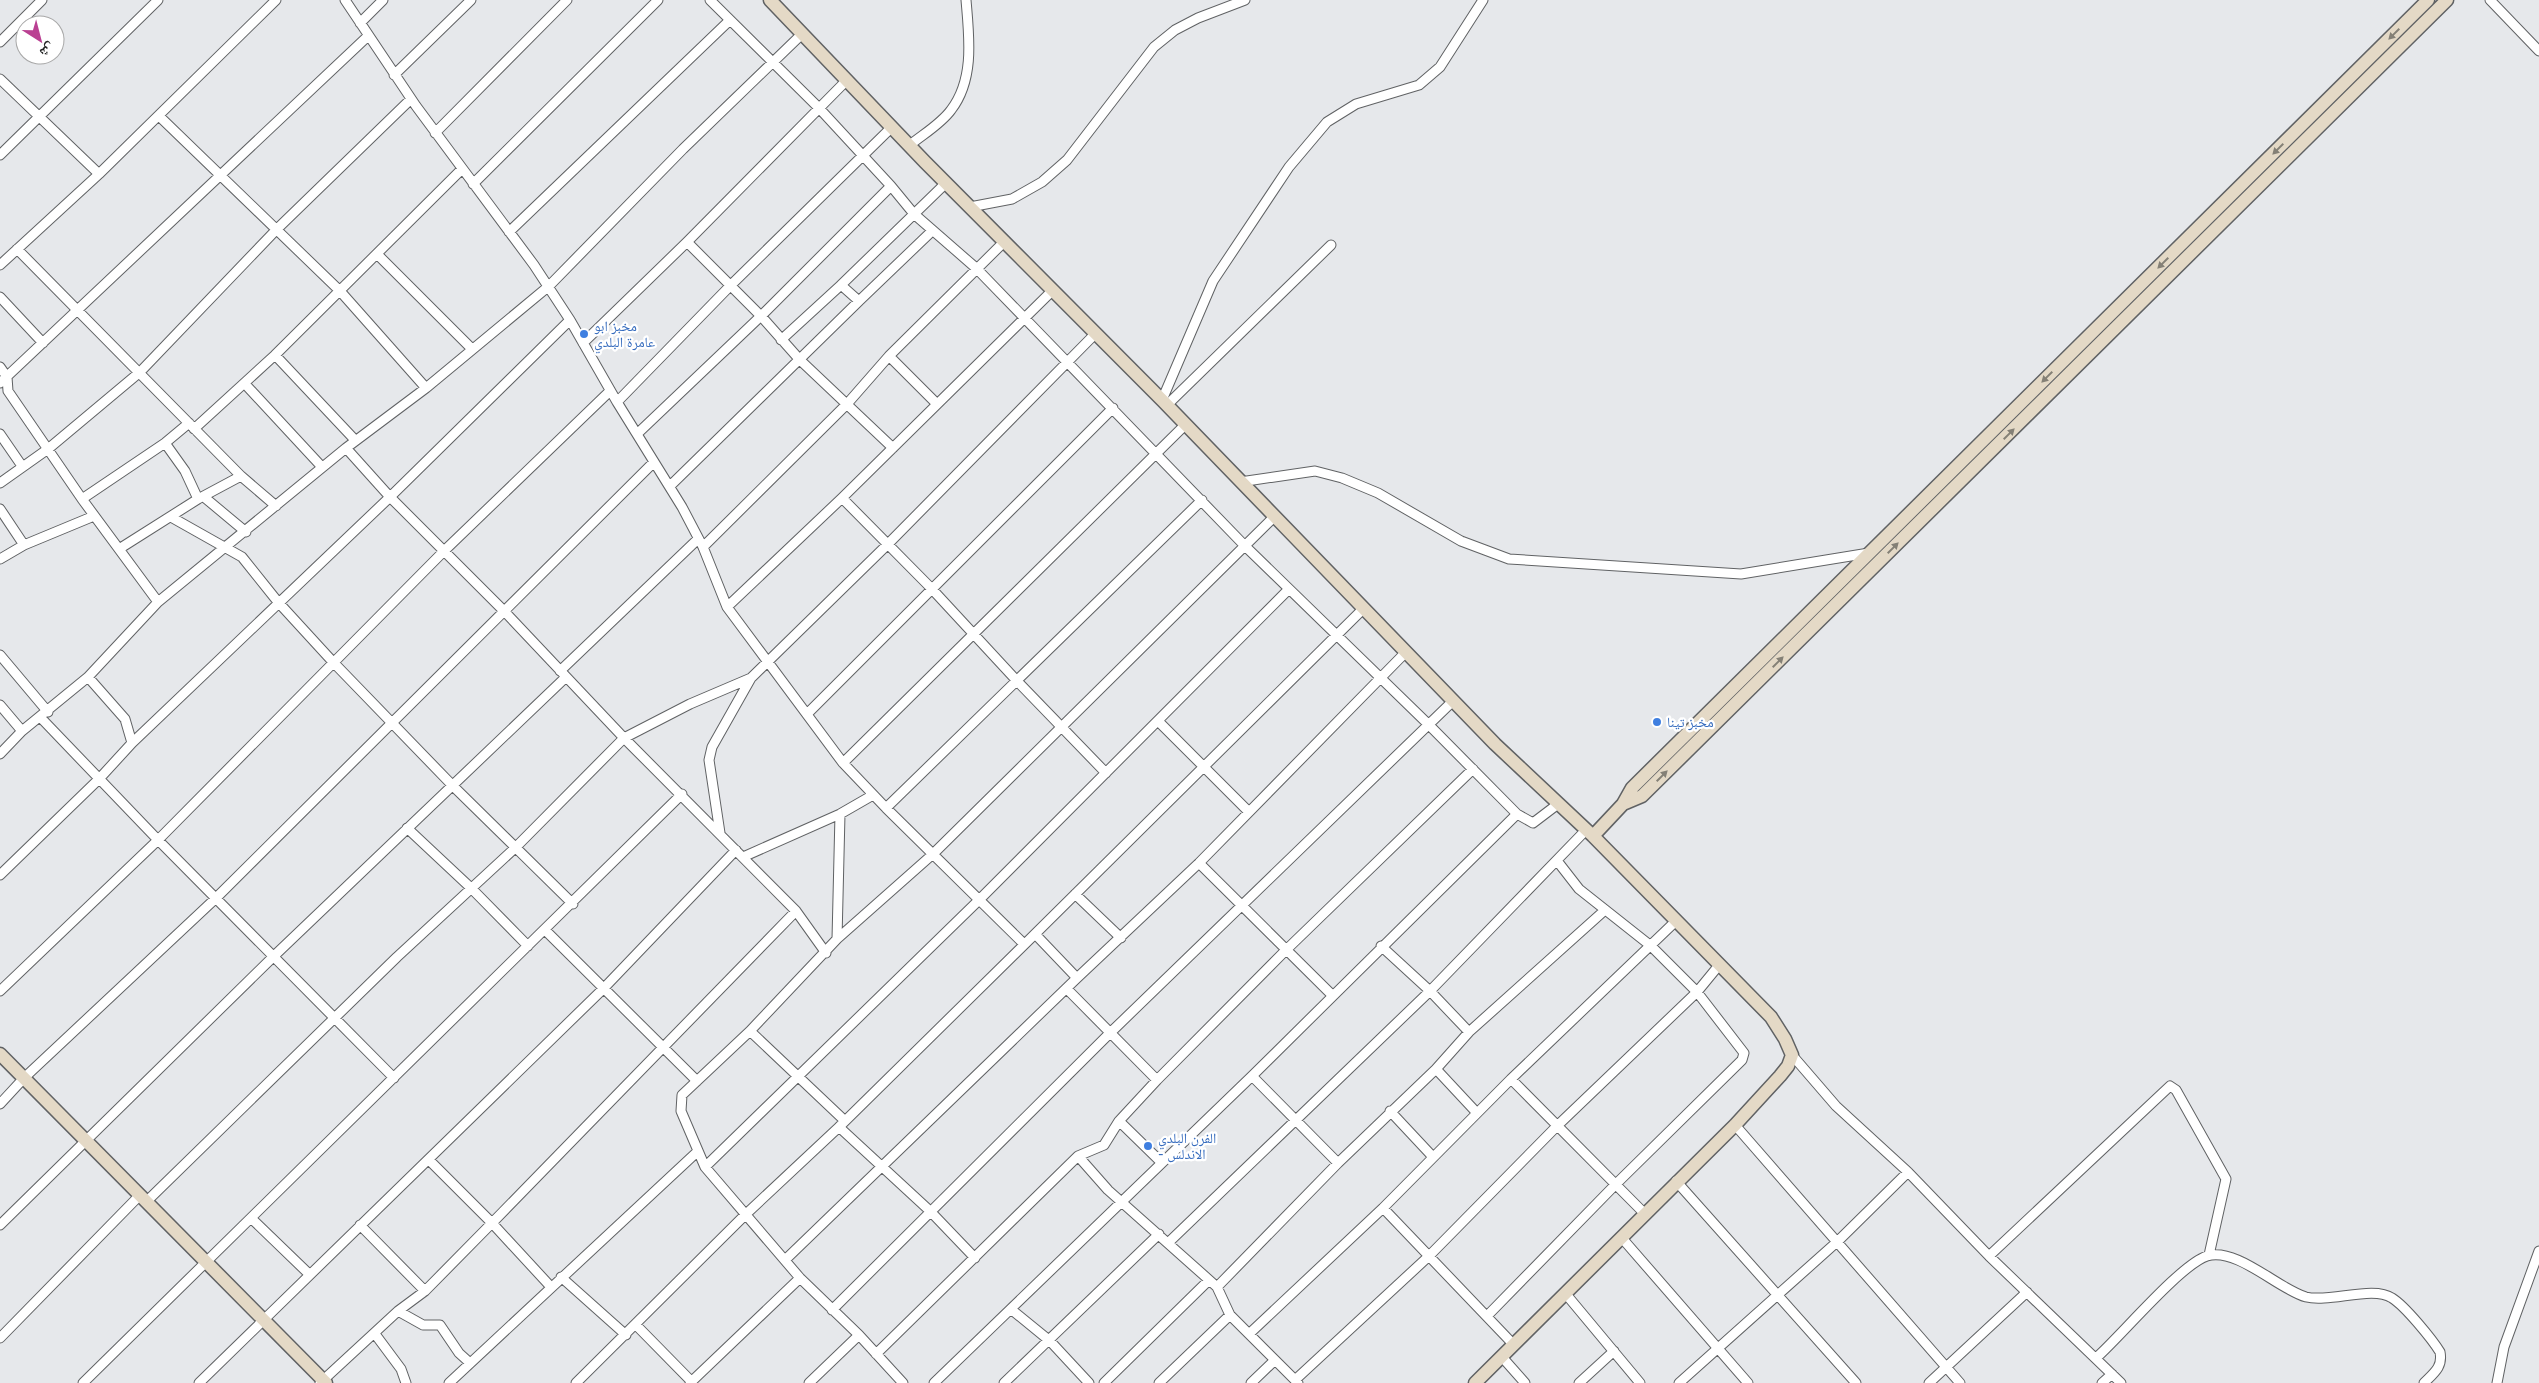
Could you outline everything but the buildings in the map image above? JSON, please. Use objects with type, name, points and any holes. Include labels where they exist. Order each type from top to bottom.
[{"type":"street","points":[[0,42],[42,0]]},
{"type":"street","points":[[0,155],[158,0]]},
{"type":"street","points":[[0,266],[99,174],[276,0]]},
{"type":"street","points":[[345,0],[394,75],[548,286],[570,320],[617,402],[670,486],[700,543],[727,607],[808,713],[843,763],[978,901],[1024,944]]},
{"type":"street","points":[[360,23],[383,0]]},
{"type":"street","points":[[394,75],[471,0]]},
{"type":"street","points":[[435,133],[567,0]]},
{"type":"street","points":[[473,184],[658,0]]},
{"type":"street","points":[[710,0],[818,107],[891,186],[914,214],[932,232],[976,268],[1157,452],[1246,546],[1517,814],[1532,823],[1558,804]]},
{"type":"street","points":[[771,0],[946,183],[1165,402],[1405,653],[1558,804],[1590,833],[1720,964],[1770,1017],[1785,1039],[1792,1055],[1836,1106],[1908,1172],[1989,1256],[2121,1383]]},
{"type":"street","points":[[910,146],[951,111],[962,90],[970,48],[966,0]]},
{"type":"street","points":[[970,207],[1012,199],[1042,182],[1067,160],[1154,47],[1175,30],[1198,18],[1245,0]]},
{"type":"street","points":[[1165,402],[1213,281],[1288,167],[1327,122],[1356,104],[1419,85],[1440,67],[1483,0]]},
{"type":"street","points":[[1623,804],[1632,788],[2428,0]]},
{"type":"street","points":[[1169,1242],[1298,1120],[1558,862],[1623,804],[1642,796],[2447,0]]},
{"type":"street","points":[[2490,0],[2539,51]]},
{"type":"street","points":[[509,232],[730,20]]},
{"type":"street","points":[[0,754],[22,731],[44,715],[88,677],[158,602],[212,557],[226,549],[322,467],[426,388],[471,348],[548,286],[683,148],[802,34]]},
{"type":"street","points":[[4,380],[368,36]]},
{"type":"street","points":[[0,79],[99,174]]},
{"type":"street","points":[[583,343],[687,242],[818,107],[847,80]]},
{"type":"street","points":[[0,483],[48,449],[140,372],[277,229],[411,99]]},
{"type":"street","points":[[159,116],[340,291],[426,388]]},
{"type":"street","points":[[617,402],[731,285],[892,127]]},
{"type":"street","points":[[82,499],[191,426],[245,384],[378,255],[462,169]]},
{"type":"street","points":[[781,340],[842,285],[946,183]]},
{"type":"street","points":[[637,434],[761,316],[891,186]]},
{"type":"street","points":[[670,486],[932,232]]},
{"type":"street","points":[[0,1225],[274,956],[453,786],[563,674],[847,404],[889,356],[1005,241]]},
{"type":"street","points":[[687,242],[761,316],[800,360],[893,448]]},
{"type":"street","points":[[1165,402],[1331,245]]},
{"type":"street","points":[[17,249],[140,372],[240,476],[276,506]]},
{"type":"street","points":[[378,255],[471,348]]},
{"type":"street","points":[[842,285],[859,301]]},
{"type":"street","points":[[727,607],[842,498],[1023,317],[1053,290]]},
{"type":"street","points":[[0,297],[43,343]]},
{"type":"street","points":[[0,875],[99,779],[132,743],[390,497],[570,320]]},
{"type":"street","points":[[720,833],[709,760],[712,747],[751,678],[767,660],[888,544],[1096,333]]},
{"type":"street","points":[[275,355],[356,440]]},
{"type":"street","points":[[889,356],[937,404]]},
{"type":"street","points":[[0,367],[8,391],[94,516],[158,602]]},
{"type":"street","points":[[245,384],[322,467]]},
{"type":"street","points":[[0,991],[158,840],[444,551],[610,390]]},
{"type":"street","points":[[808,713],[1113,408]]},
{"type":"street","points":[[843,763],[1185,425]]},
{"type":"street","points":[[0,434],[22,466]]},
{"type":"street","points":[[165,443],[201,498],[246,532]]},
{"type":"street","points":[[346,448],[390,497],[504,612],[624,738],[682,794],[796,911],[826,953]]},
{"type":"street","points":[[0,1104],[24,1078],[215,899],[654,462]]},
{"type":"street","points":[[1240,482],[1315,471],[1342,478],[1378,493],[1461,541],[1510,559],[1741,574],[1870,553]]},
{"type":"street","points":[[119,549],[240,476]]},
{"type":"street","points":[[842,498],[931,588],[1018,682],[1106,772]]},
{"type":"street","points":[[886,808],[1018,682],[1202,500]]},
{"type":"street","points":[[0,509],[24,545]]},
{"type":"street","points":[[0,559],[24,545],[94,516]]},
{"type":"street","points":[[171,517],[242,557],[278,602],[333,662],[453,786],[573,904]]},
{"type":"street","points":[[903,1383],[859,1336],[800,1278],[705,1167],[681,1111],[680,1101],[682,1095],[750,1030],[826,953],[837,939],[933,854],[1274,517]]},
{"type":"street","points":[[705,1167],[1159,722],[1289,589]]},
{"type":"street","points":[[576,1383],[745,1215],[1035,934],[1363,609]]},
{"type":"street","points":[[785,1260],[1199,863],[1405,653]]},
{"type":"street","points":[[0,655],[44,715],[99,779],[215,899],[394,1078]]},
{"type":"street","points":[[88,677],[125,719],[132,743]]},
{"type":"street","points":[[0,1338],[143,1198],[336,1019],[515,848],[624,738],[690,704],[751,678]]},
{"type":"street","points":[[832,1310],[1110,1033],[1453,701]]},
{"type":"street","points":[[0,705],[22,731]]},
{"type":"street","points":[[1159,722],[1249,812]]},
{"type":"street","points":[[876,1354],[1078,1156],[1104,1145],[1119,1121],[1157,1080],[1285,951],[1472,769]]},
{"type":"street","points":[[83,1383],[573,904],[682,794]]},
{"type":"street","points":[[743,857],[840,814],[874,795]]},
{"type":"street","points":[[837,939],[840,814]]},
{"type":"street","points":[[934,1383],[1012,1310],[1161,1162],[1252,1076],[1381,946],[1517,814]]},
{"type":"street","points":[[407,828],[471,888],[528,946]]},
{"type":"street","points":[[199,1383],[262,1319],[429,1160],[603,989],[736,850]]},
{"type":"street","points":[[1487,1316],[1616,1184],[1742,1060],[1744,1054],[1741,1046],[1697,992],[1651,946],[1579,889],[1558,862]]},
{"type":"street","points":[[1199,863],[1285,951],[1332,995]]},
{"type":"street","points":[[1075,894],[1121,938]]},
{"type":"street","points":[[1217,1287],[1338,1162],[1436,1069],[1469,1032],[1605,910]]},
{"type":"street","points":[[0,1054],[323,1382],[398,1311],[425,1291],[796,911]]},
{"type":"street","points":[[1249,1334],[1384,1208],[1511,1079],[1677,920]]},
{"type":"street","points":[[545,930],[696,1081]]},
{"type":"street","points":[[1035,934],[1077,978]]},
{"type":"street","points":[[1381,946],[1430,991],[1469,1032]]},
{"type":"street","points":[[1078,1156],[1108,1190],[1169,1242],[1217,1287],[1230,1315],[1296,1381],[1429,1256],[1557,1126],[1697,992],[1720,964]]},
{"type":"street","points":[[1067,989],[1157,1080]]},
{"type":"street","points":[[750,1030],[842,1123],[882,1167],[930,1211],[975,1258]]},
{"type":"street","points":[[1475,1383],[1676,1181],[1736,1124],[1780,1076],[1788,1066],[1792,1055]]},
{"type":"street","points":[[1436,1069],[1478,1114]]},
{"type":"street","points":[[1252,1076],[1338,1162]]},
{"type":"street","points":[[1511,1079],[1644,1213]]},
{"type":"street","points":[[1989,1256],[2170,1086],[2176,1090],[2226,1179],[2209,1255]]},
{"type":"street","points":[[1390,1111],[1433,1157]]},
{"type":"street","points":[[1119,1121],[1161,1162]]},
{"type":"street","points":[[1736,1124],[1960,1383]]},
{"type":"street","points":[[449,1383],[697,1152]]},
{"type":"street","points":[[429,1160],[492,1223],[551,1287]]},
{"type":"street","points":[[1679,1383],[1838,1241],[1908,1172]]},
{"type":"street","points":[[1676,1181],[1856,1383]]},
{"type":"street","points":[[1384,1208],[1513,1344]]},
{"type":"street","points":[[252,1219],[309,1274]]},
{"type":"street","points":[[360,1225],[425,1291]]},
{"type":"street","points":[[1004,1383],[1160,1234]]},
{"type":"street","points":[[1621,1237],[1717,1350],[1748,1383]]},
{"type":"street","points":[[2498,1383],[2504,1347],[2539,1251]]},
{"type":"street","points":[[2096,1358],[2182,1272],[2196,1261],[2209,1255],[2237,1260],[2308,1297],[2380,1294],[2392,1298],[2440,1352],[2442,1360],[2438,1369],[2424,1383]]},
{"type":"street","points":[[561,1277],[626,1334]]},
{"type":"street","points":[[636,1325],[691,1382],[800,1278]]},
{"type":"street","points":[[1104,1383],[1209,1280]]},
{"type":"street","points":[[1929,1383],[2027,1292]]},
{"type":"street","points":[[1565,1293],[1640,1383]]},
{"type":"street","points":[[1012,1310],[1050,1341],[1089,1383]]},
{"type":"street","points":[[398,1311],[423,1325],[440,1326],[459,1353],[470,1363]]},
{"type":"street","points":[[1159,1383],[1230,1315]]},
{"type":"street","points":[[375,1334],[401,1369],[406,1383]]},
{"type":"street","points":[[810,1383],[859,1336]]},
{"type":"street","points":[[1579,1383],[1614,1351]]},
{"type":"street","points":[[1502,1357],[1526,1383]]},
{"type":"street","points":[[1251,1383],[1275,1360]]},
{"type":"street","points":[[2102,1383],[2112,1374]]},
{"type":"place","name":"مخبز ابو عامرة البلدي","points":[[584,334]]},
{"type":"place","name":"مخبز تينا","points":[[1657,722]]},
{"type":"place","name":"الفرن البلدي - الاندلس","points":[[1148,1146]]}]
